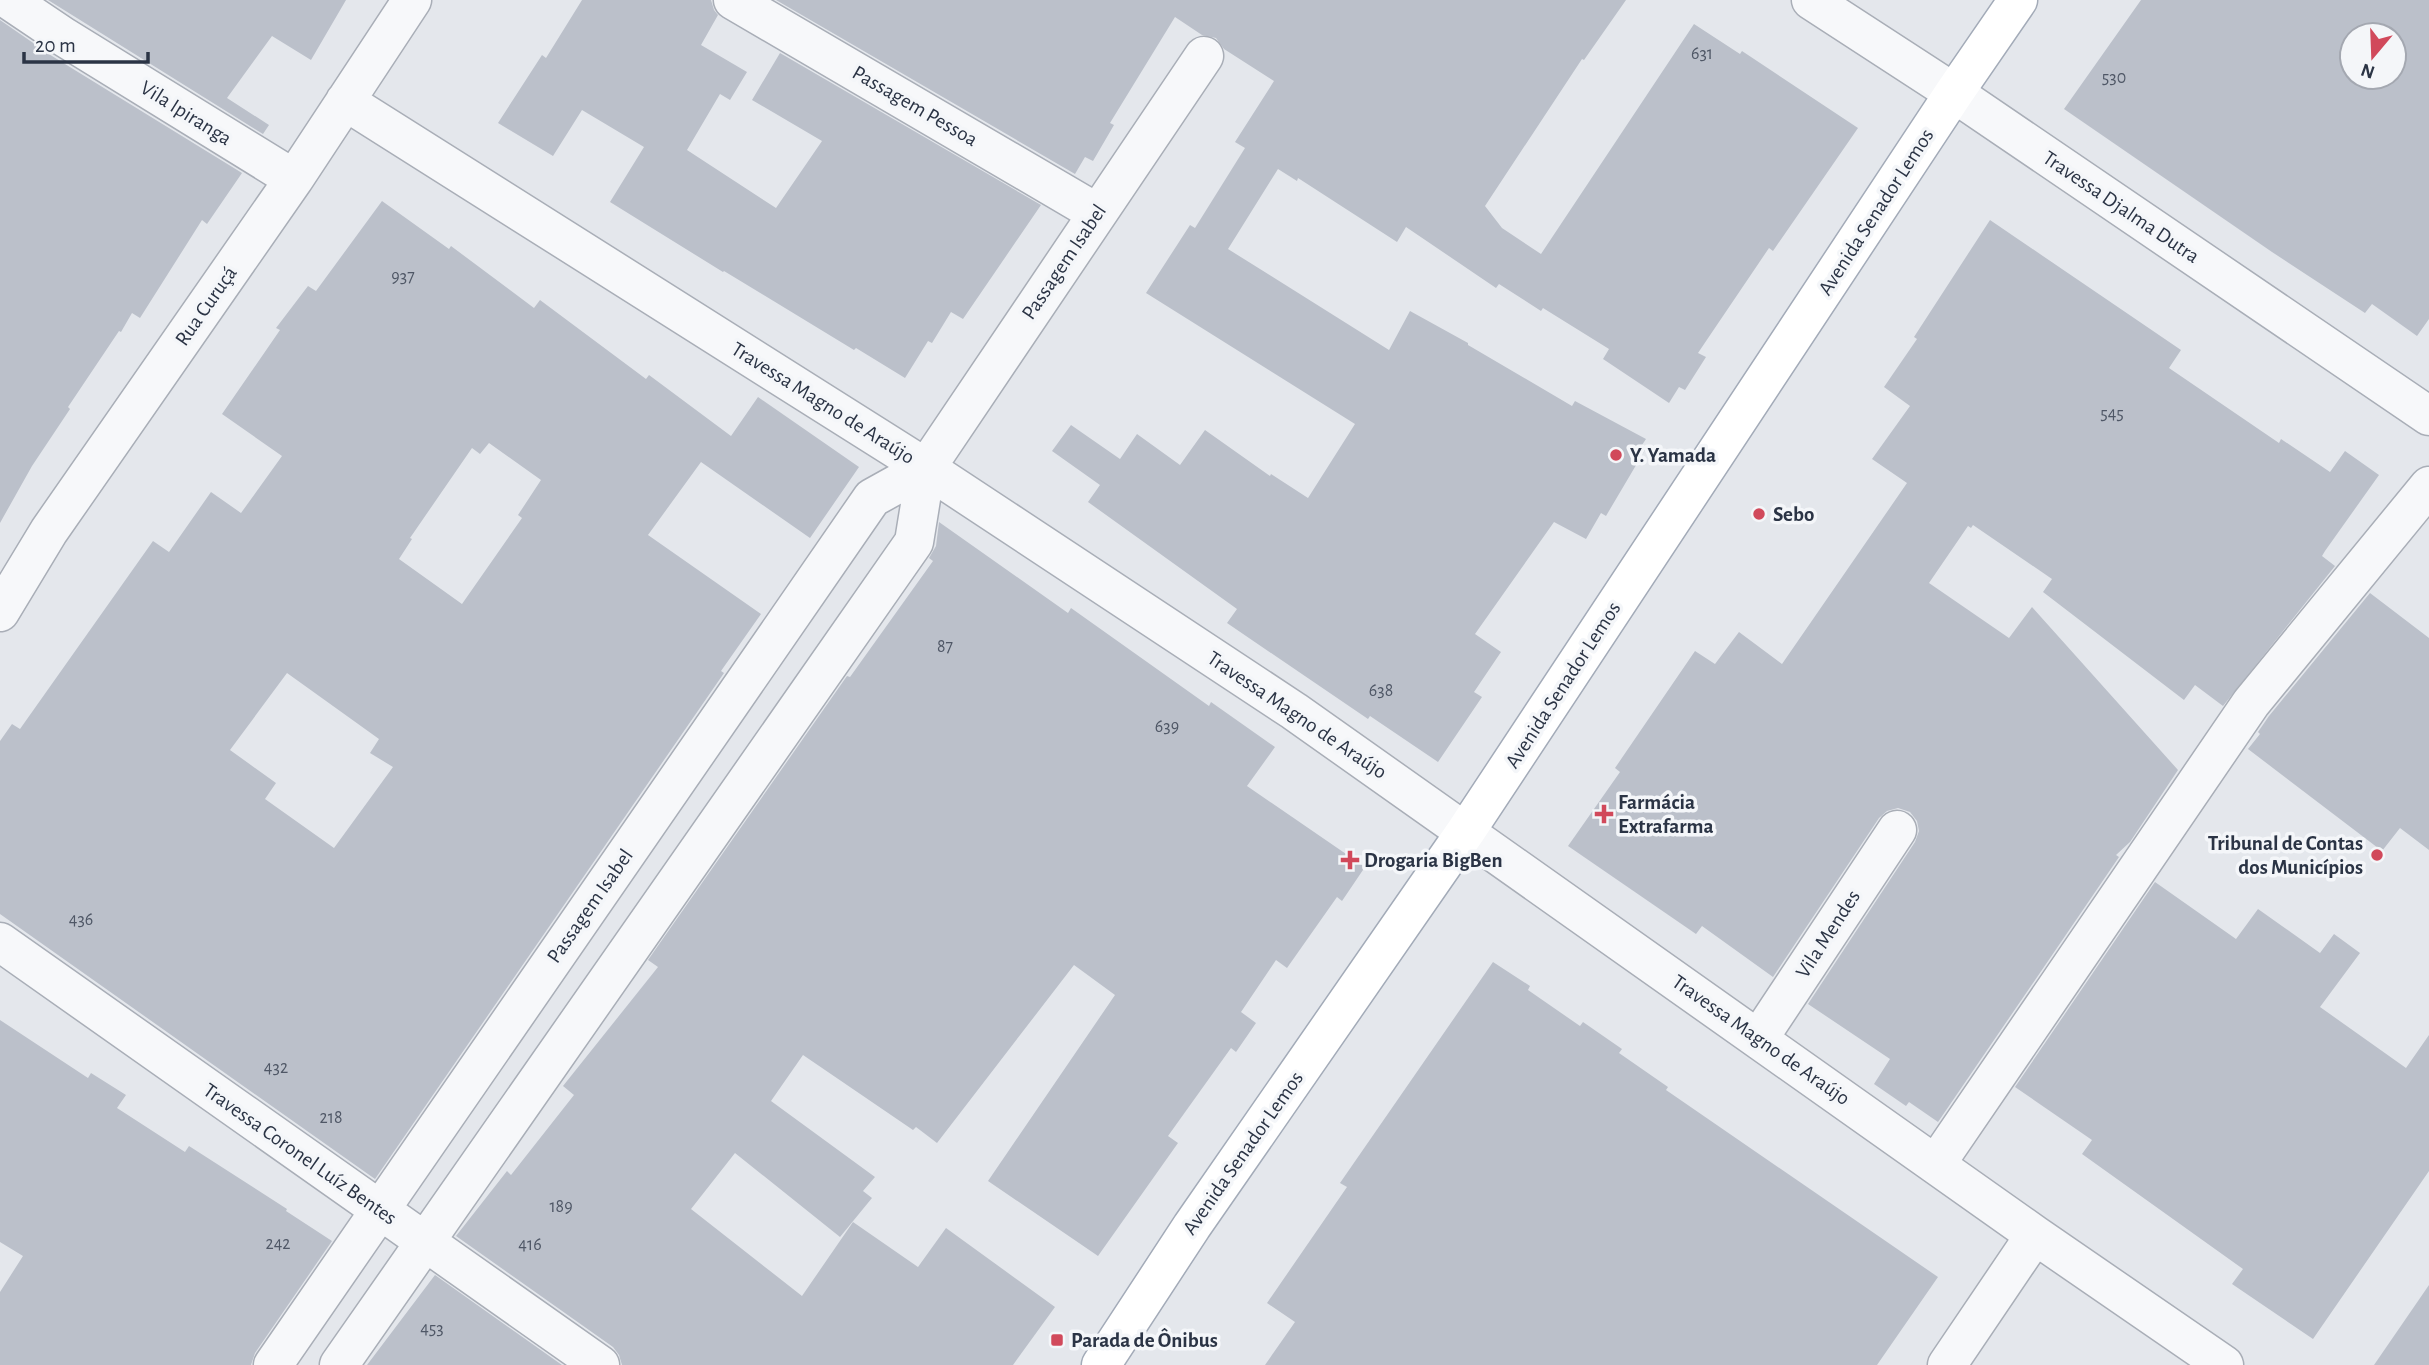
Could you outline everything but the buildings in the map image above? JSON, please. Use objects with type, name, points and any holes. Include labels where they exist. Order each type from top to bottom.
[{"type":"main road","name":"Avenida Senador Lemos","points":[[1101,1365],[1192,1226],[1466,831],[2018,0]]},
{"type":"street","name":"Vila Ipiranga","points":[[9,0],[76,45],[294,179]]},
{"type":"street","name":"Rua Curuçá","points":[[0,612],[49,531],[294,179],[412,0]]},
{"type":"street","name":"Passagem Pessoa","points":[[733,0],[1097,213]]},
{"type":"street","name":"Travessa Djalma Dutra","points":[[1811,0],[2425,407]]},
{"type":"street","name":"Passagem Isabel","points":[[338,1365],[914,542],[926,468],[1204,56]]},
{"type":"street","name":"Travessa Magno de Araújo","points":[[345,101],[926,468],[1294,711],[2035,1235],[2224,1365]]},
{"type":"street","name":"Passagem Isabel","points":[[273,1365],[872,498],[926,468]]},
{"type":"street","points":[[1936,1164],[2251,704],[2429,486]]},
{"type":"street","name":"Vila Mendes","points":[[1759,1038],[1896,830]]},
{"type":"street","name":"Travessa Coronel Luíz Bentes","points":[[0,942],[600,1365]]},
{"type":"street","points":[[1947,1365],[2035,1235]]},
{"type":"place","name":"Y. Yamada","points":[[1616,455]]},
{"type":"place","name":"Sebo","points":[[1759,514]]},
{"type":"place","name":"Farmácia Extrafarma","points":[[1604,814]]},
{"type":"place","name":"Tribunal de Contas dos Municípios","points":[[2377,855]]},
{"type":"place","name":"Drogaria BigBen","points":[[1350,860]]},
{"type":"place","name":"Parada de Ônibus","points":[[1057,1340]]}]
